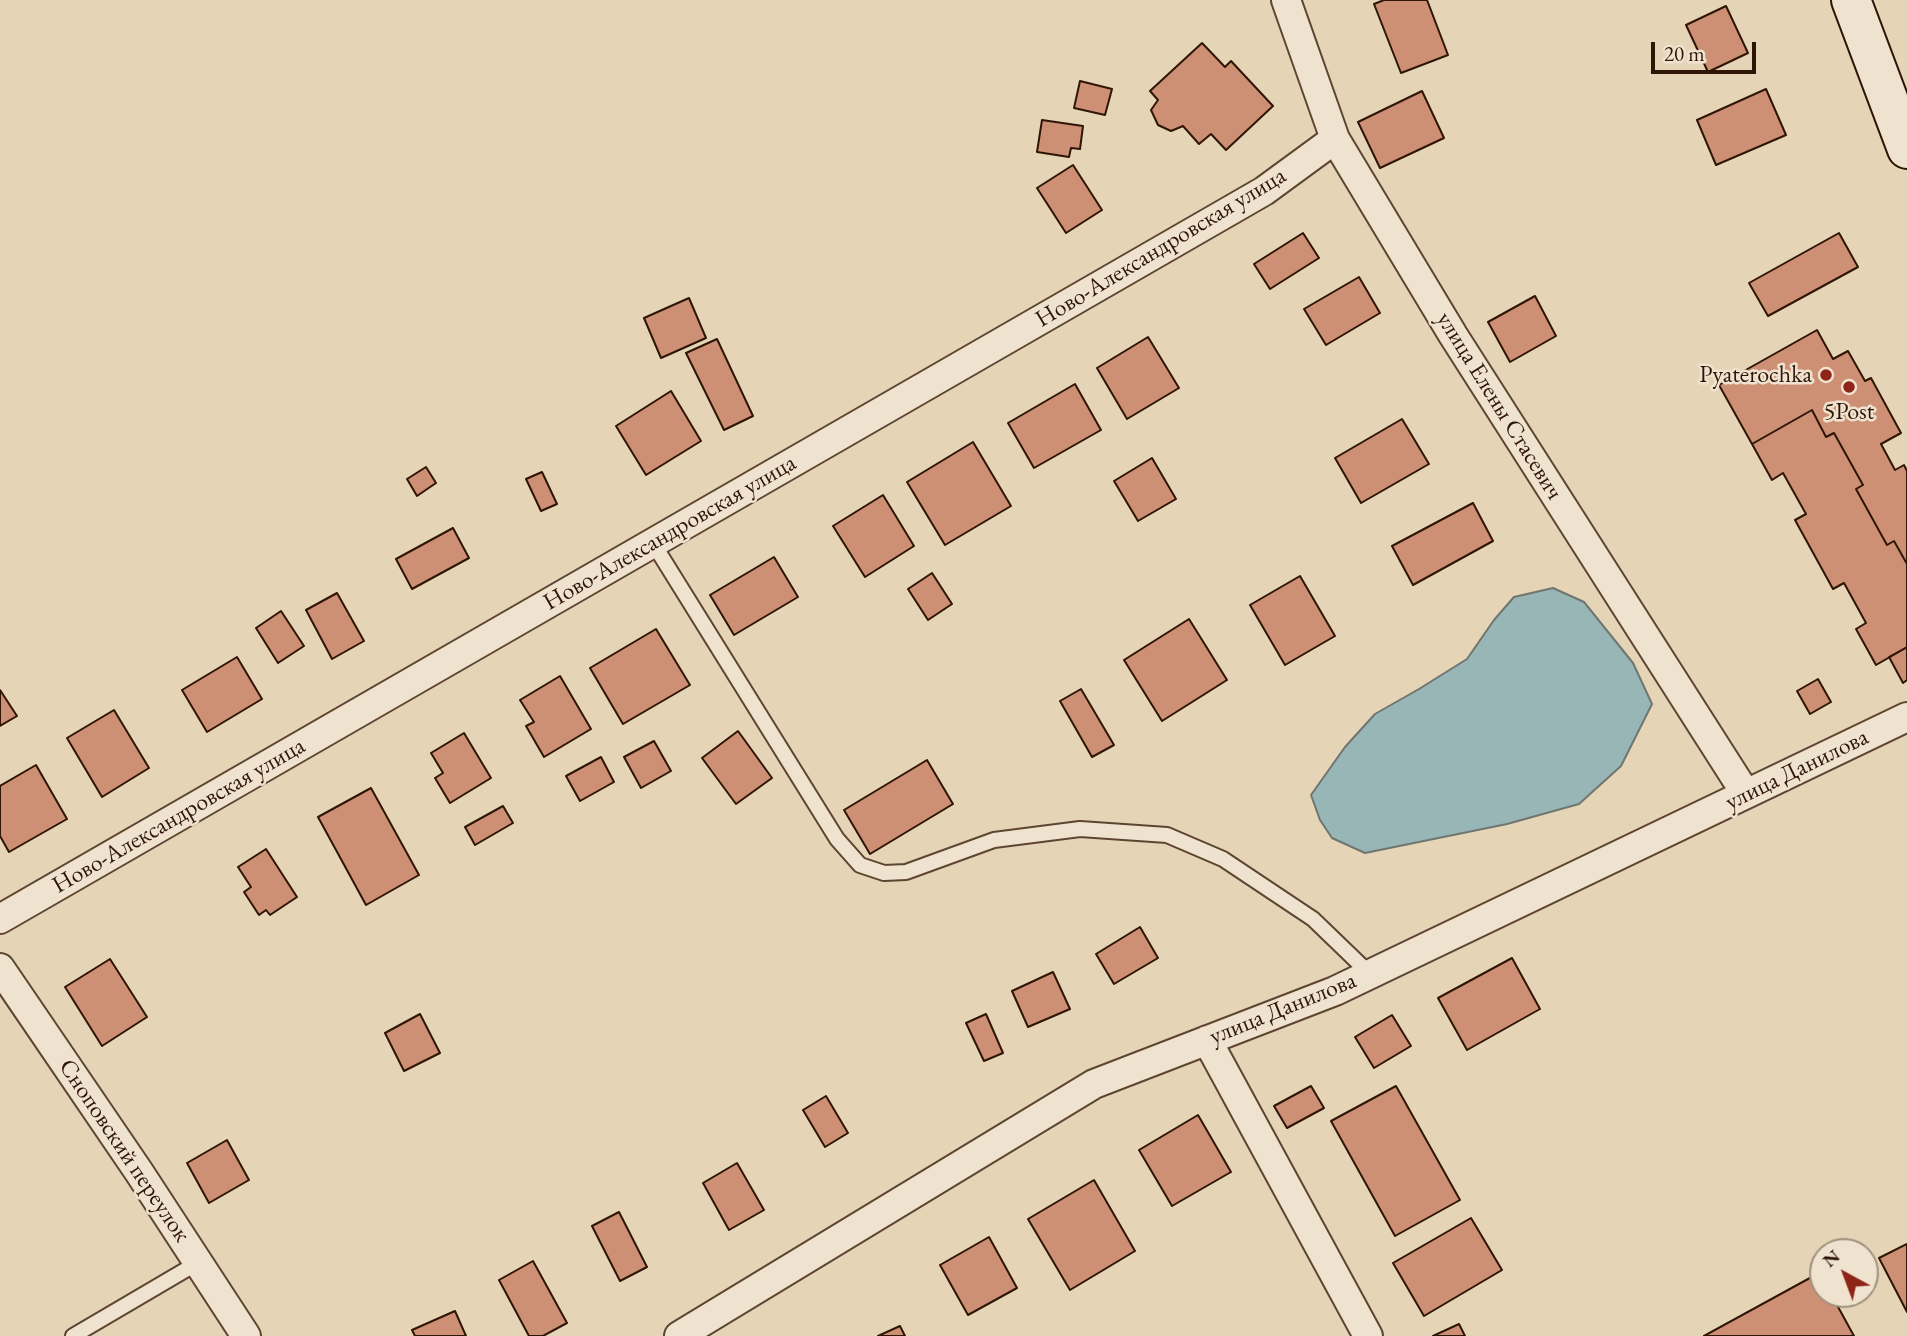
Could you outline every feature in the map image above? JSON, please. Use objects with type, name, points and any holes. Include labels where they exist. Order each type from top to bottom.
[{"type":"street","name":"улица Елены Стасевич","points":[[1286,0],[1335,139],[1452,335],[1746,794]]},
{"type":"street","points":[[1851,0],[1905,137]]},
{"type":"street","name":"Ново-Александровская улица","points":[[0,918],[1264,191],[1335,139]]},
{"type":"street","name":"улица Данилова","points":[[679,1336],[1094,1084],[1335,991],[1907,718]]},
{"type":"street","name":"Сноповский переулок","points":[[0,968],[246,1336]]},
{"type":"street","points":[[1207,1040],[1368,1336]]},
{"type":"lane","points":[[653,543],[837,838],[860,865],[884,873],[906,872],[994,841],[1080,829],[1167,835],[1223,859],[1313,919],[1370,974]]},
{"type":"lane","points":[[73,1336],[199,1262]]},
{"type":"water","points":[[1553,588],[1584,602],[1633,663],[1652,704],[1621,766],[1579,804],[1507,824],[1365,853],[1332,838],[1320,820],[1311,795],[1345,747],[1375,714],[1467,659],[1514,597]]},
{"type":"building","points":[[1384,0],[1427,0],[1448,55],[1401,73],[1374,4]]},
{"type":"building","points":[[1726,6],[1748,53],[1708,72],[1686,25]]},
{"type":"building","points":[[1202,43],[1225,67],[1231,61],[1273,106],[1226,150],[1211,134],[1199,144],[1183,126],[1171,131],[1158,125],[1151,110],[1158,100],[1150,91]]},
{"type":"building","points":[[1080,81],[1112,89],[1105,115],[1074,108]]},
{"type":"building","points":[[1766,89],[1786,135],[1716,165],[1697,120]]},
{"type":"building","points":[[1422,91],[1444,138],[1380,168],[1358,122]]},
{"type":"building","points":[[1042,120],[1083,126],[1080,149],[1071,148],[1069,157],[1037,152]]},
{"type":"building","points":[[1073,165],[1102,210],[1066,233],[1037,188]]},
{"type":"building","points":[[1303,233],[1319,258],[1270,289],[1254,264]]},
{"type":"building","points":[[1839,233],[1858,267],[1768,316],[1749,283]]},
{"type":"building","points":[[1359,277],[1380,313],[1326,345],[1304,309]]},
{"type":"building","points":[[1535,296],[1556,336],[1510,362],[1488,322]]},
{"type":"building","points":[[689,298],[706,338],[661,358],[644,318]]},
{"type":"building","points":[[1817,330],[1833,359],[1848,351],[1865,381],[1871,378],[1901,433],[1881,444],[1895,470],[1904,465],[1907,471],[1907,564],[1894,541],[1887,545],[1856,489],[1863,485],[1834,433],[1826,437],[1812,410],[1752,444],[1719,385]]},
{"type":"building","points":[[1148,337],[1179,388],[1127,419],[1097,368]]},
{"type":"building","points":[[717,339],[753,416],[724,430],[686,353]]},
{"type":"building","points":[[1075,384],[1101,430],[1034,468],[1008,423]]},
{"type":"building","points":[[671,391],[701,441],[646,475],[616,426]]},
{"type":"building","points":[[1812,410],[1826,437],[1834,433],[1863,485],[1856,489],[1887,545],[1894,541],[1907,564],[1907,647],[1876,665],[1856,629],[1866,623],[1844,583],[1833,589],[1795,520],[1806,514],[1783,473],[1772,480],[1752,444]]},
{"type":"building","points":[[1402,419],[1429,464],[1361,503],[1335,458]]},
{"type":"building","points":[[973,442],[1011,506],[945,545],[907,482]]},
{"type":"building","points":[[1152,458],[1176,499],[1138,521],[1114,481]]},
{"type":"building","points":[[426,467],[436,483],[417,496],[407,479]]},
{"type":"building","points":[[542,472],[557,504],[541,511],[526,479]]},
{"type":"building","points":[[883,495],[914,546],[865,577],[833,526]]},
{"type":"building","points":[[1473,503],[1493,541],[1413,585],[1392,546]]},
{"type":"building","points":[[453,528],[469,558],[412,589],[396,559]]},
{"type":"building","points":[[774,557],[798,597],[734,635],[710,595]]},
{"type":"building","points":[[932,573],[952,604],[928,620],[908,589]]},
{"type":"building","points":[[1300,576],[1335,636],[1285,665],[1250,605]]},
{"type":"building","points":[[337,593],[364,641],[332,659],[306,610]]},
{"type":"building","points":[[281,611],[304,646],[278,663],[256,628]]},
{"type":"building","points":[[1189,619],[1227,680],[1162,721],[1124,660]]},
{"type":"building","points":[[656,629],[690,685],[623,724],[590,668]]},
{"type":"building","points":[[1907,647],[1907,680],[1903,683],[1889,657]]},
{"type":"building","points":[[237,657],[262,699],[207,732],[182,690]]},
{"type":"building","points":[[560,676],[591,729],[544,757],[526,726],[534,722],[520,700]]},
{"type":"building","points":[[1818,679],[1831,702],[1810,714],[1797,691]]},
{"type":"building","points":[[1081,689],[1114,745],[1092,757],[1060,701]]},
{"type":"building","points":[[0,690],[17,716],[0,726]]},
{"type":"building","points":[[114,710],[149,768],[102,797],[67,738]]},
{"type":"building","points":[[738,731],[772,778],[736,804],[702,758]]},
{"type":"building","points":[[464,733],[491,778],[450,803],[435,778],[443,773],[431,753]]},
{"type":"building","points":[[654,741],[671,771],[641,788],[624,757]]},
{"type":"building","points":[[601,757],[614,782],[580,801],[566,776]]},
{"type":"building","points":[[927,760],[953,804],[870,854],[844,810]]},
{"type":"building","points":[[36,765],[67,819],[9,852],[0,836],[0,786]]},
{"type":"building","points":[[371,788],[419,875],[366,905],[318,817]]},
{"type":"building","points":[[503,806],[513,823],[475,845],[465,827]]},
{"type":"building","points":[[266,849],[297,897],[270,915],[266,910],[259,915],[244,892],[251,887],[238,867]]},
{"type":"building","points":[[1140,927],[1158,958],[1114,984],[1096,954]]},
{"type":"building","points":[[1512,958],[1540,1009],[1467,1050],[1438,998]]},
{"type":"building","points":[[110,959],[147,1017],[102,1046],[65,987]]},
{"type":"building","points":[[1053,972],[1070,1009],[1028,1027],[1012,991]]},
{"type":"building","points":[[420,1014],[440,1053],[404,1071],[385,1033]]},
{"type":"building","points":[[986,1014],[1003,1053],[984,1061],[966,1023]]},
{"type":"building","points":[[1392,1015],[1411,1046],[1374,1068],[1355,1037]]},
{"type":"building","points":[[1311,1086],[1324,1108],[1287,1128],[1274,1106]]},
{"type":"building","points":[[1396,1086],[1460,1200],[1395,1236],[1331,1121]]},
{"type":"building","points":[[826,1096],[848,1133],[825,1147],[803,1110]]},
{"type":"building","points":[[1198,1115],[1231,1172],[1172,1206],[1139,1150]]},
{"type":"building","points":[[227,1140],[249,1180],[209,1203],[187,1163]]},
{"type":"building","points":[[737,1163],[764,1210],[729,1230],[703,1183]]},
{"type":"building","points":[[1094,1180],[1135,1251],[1070,1290],[1028,1219]]},
{"type":"building","points":[[619,1212],[647,1267],[620,1281],[592,1226]]},
{"type":"building","points":[[1471,1218],[1502,1270],[1424,1316],[1393,1263]]},
{"type":"building","points":[[989,1237],[1017,1288],[968,1315],[940,1265]]},
{"type":"building","points":[[1907,1244],[1907,1312],[1879,1258]]},
{"type":"building","points":[[533,1261],[567,1323],[543,1336],[529,1336],[499,1280]]},
{"type":"building","points":[[1809,1278],[1809,1308],[1839,1308],[1854,1336],[1704,1336]]},
{"type":"building","points":[[455,1311],[466,1336],[415,1336],[412,1330]]},
{"type":"building","points":[[1459,1324],[1465,1336],[1433,1336]]},
{"type":"building","points":[[900,1326],[905,1336],[878,1336]]},
{"type":"place","name":"Pyaterochka","points":[[1826,375]]},
{"type":"place","name":"5Post","points":[[1849,387]]}]
